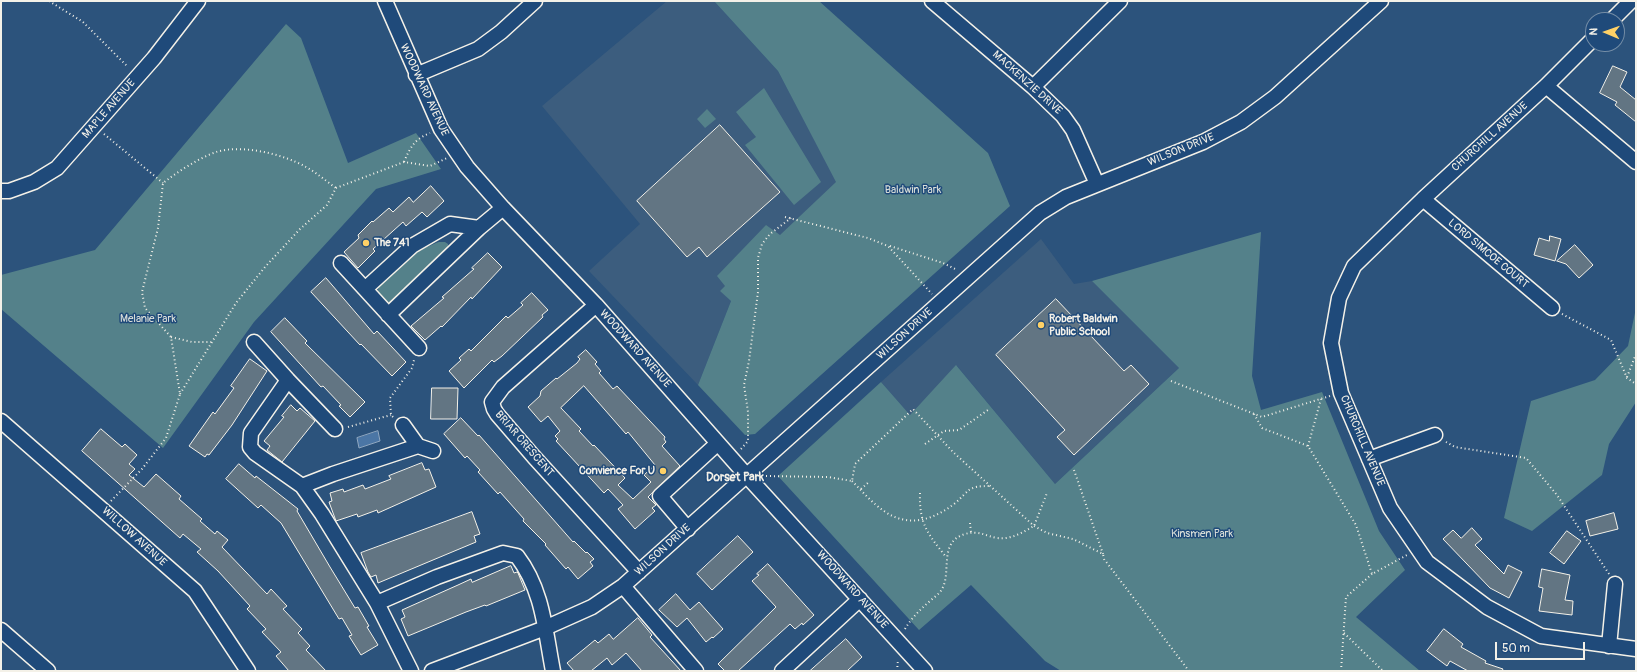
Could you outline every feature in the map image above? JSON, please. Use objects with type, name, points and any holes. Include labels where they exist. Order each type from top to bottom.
[{"type":"street","name":"MAPLE AVENUE","points":[[1,191],[9,191],[34,182],[57,168],[138,77],[198,1]]},
{"type":"street","name":"WOODWARD AVENUE","points":[[385,1],[440,129],[457,153],[503,208],[596,305],[747,476],[925,671]]},
{"type":"street","points":[[416,75],[478,49],[501,32],[535,1]]},
{"type":"street","name":"MACKENZIE DRIVE","points":[[932,1],[1033,87],[1063,116],[1073,130],[1097,184]]},
{"type":"street","points":[[1033,87],[1120,1]]},
{"type":"street","name":"WILSON DRIVE","points":[[432,671],[544,628],[592,607],[623,586],[1040,213],[1066,197],[1203,142],[1242,122],[1276,97],[1381,1]]},
{"type":"street","points":[[1620,12],[1631,1]]},
{"type":"street","name":"CHURCHILL AVENUE","points":[[1585,47],[1546,86],[1423,199],[1354,266],[1339,298],[1331,343],[1341,393],[1390,508],[1427,562],[1487,607],[1541,636],[1636,649]]},
{"type":"street","points":[[1546,86],[1636,162]]},
{"type":"street","name":"LORD SIMCOE COURT","points":[[1423,199],[1552,308]]},
{"type":"street","points":[[388,315],[479,228],[503,208]]},
{"type":"street","points":[[365,289],[412,246],[450,224],[479,228]]},
{"type":"street","points":[[341,263],[419,348]]},
{"type":"street","name":"BRIAR CRESCENT","points":[[596,305],[503,387],[492,402],[497,414],[534,457],[639,572]]},
{"type":"street","points":[[254,342],[335,429]]},
{"type":"street","points":[[288,380],[251,432],[250,446],[255,452],[302,486],[322,514],[377,603],[411,671]]},
{"type":"street","name":"WILLOW AVENUE","points":[[1,421],[195,591],[248,671]]},
{"type":"street","points":[[403,424],[418,446]]},
{"type":"street","points":[[1369,459],[1434,435]]},
{"type":"street","points":[[688,528],[660,496],[718,443]]},
{"type":"street","points":[[302,486],[333,474],[418,446],[433,451]]},
{"type":"street","points":[[377,603],[437,577],[503,554],[517,556],[528,571],[540,600],[553,671]]},
{"type":"street","points":[[1609,646],[1615,584]]},
{"type":"street","points":[[623,586],[696,671]]},
{"type":"street","points":[[782,671],[860,599]]},
{"type":"street","points":[[1,630],[48,671]]},
{"type":"path","points":[[49,1],[83,22],[138,77]]},
{"type":"path","points":[[95,127],[163,183]]},
{"type":"path","points":[[404,162],[410,146],[421,137],[440,129]]},
{"type":"path","points":[[180,394],[171,337],[145,308],[142,292],[158,228],[163,183],[180,171],[217,152],[250,149],[277,154],[306,167],[336,188]]},
{"type":"path","points":[[103,510],[142,469],[166,438],[180,394],[236,303],[265,266],[300,229],[327,205],[336,188],[404,162],[430,166],[457,153]]},
{"type":"path","points":[[785,217],[868,238],[888,246],[943,263],[970,276]]},
{"type":"path","points":[[732,459],[748,441],[748,412],[744,385],[749,361],[758,292],[758,258],[762,244],[770,234],[791,218]]},
{"type":"path","points":[[888,246],[940,302]]},
{"type":"path","points":[[1552,308],[1611,340],[1627,378],[1636,384]]},
{"type":"path","points":[[171,337],[192,342],[211,342]]},
{"type":"path","points":[[403,424],[391,415],[390,398],[412,368],[419,348]]},
{"type":"path","points":[[1627,378],[1636,354]]},
{"type":"path","points":[[1171,381],[1262,417],[1341,393]]},
{"type":"path","points":[[1308,446],[1321,399]]},
{"type":"path","points":[[852,481],[855,464],[913,410],[937,435],[1034,526],[1047,533],[1073,539],[1103,554]]},
{"type":"path","points":[[925,444],[937,435],[944,432],[959,430],[988,410]]},
{"type":"path","points":[[1254,414],[1262,428],[1308,446],[1356,525],[1372,574]]},
{"type":"path","points":[[335,429],[352,427],[391,415]]},
{"type":"path","points":[[1434,435],[1455,447],[1526,458],[1557,495],[1615,584]]},
{"type":"path","points":[[1074,470],[1104,559],[1189,671]]},
{"type":"path","points":[[747,476],[828,477],[852,481],[884,511],[901,518],[922,521],[938,515],[955,503],[967,490],[978,486],[991,486]]},
{"type":"path","points":[[861,489],[870,481]]},
{"type":"path","points":[[920,493],[919,509],[926,531],[946,557]]},
{"type":"path","points":[[899,641],[911,619],[942,590],[946,579],[946,557],[951,545],[962,535],[982,533],[996,538],[1013,537],[1034,526],[1047,493]]},
{"type":"path","points":[[970,523],[971,533]]},
{"type":"path","points":[[1341,671],[1346,597],[1372,574],[1418,549]]},
{"type":"path","points":[[1344,633],[1383,671]]},
{"type":"shaded area","points":[[667,1],[714,1],[778,71],[837,182],[721,291],[731,301],[698,385],[589,271],[640,224],[542,106]]},
{"type":"shaded area","name":"Robert Baldwin Public School","points":[[1041,239],[1074,284],[1092,281],[1179,368],[1055,484],[957,366],[910,415],[881,382]]},
{"type":"shaded area","points":[[378,431],[380,441],[359,448],[357,438]]},
{"type":"green space","name":"Baldwin Park","points":[[714,1],[819,1],[988,153],[1010,206],[755,434],[745,435],[698,385],[731,301],[720,291],[725,286],[717,276],[766,225],[780,235],[836,182],[778,71]]},
{"type":"green space","name":"Melanie Park","points":[[286,24],[301,38],[348,163],[416,133],[441,169],[376,189],[254,322],[163,448],[1,309],[1,275],[95,250]]},
{"type":"green space","points":[[764,88],[821,182],[794,205],[745,145],[756,137],[736,112]]},
{"type":"green space","points":[[707,109],[716,119],[705,128],[697,119]]},
{"type":"green space","name":"Kinsmen Park","points":[[1261,232],[1252,376],[1261,410],[1322,392],[1379,531],[1405,570],[1356,617],[1420,671],[1061,671],[1045,661],[971,585],[919,630],[778,476],[881,382],[910,415],[956,365],[1055,484],[1179,368],[1092,281]]},
{"type":"green space","points":[[439,242],[445,242],[448,244],[448,248],[392,302],[385,303],[378,296],[379,288],[391,271],[411,256]]},
{"type":"green space","points":[[1636,308],[1636,402],[1609,444],[1602,475],[1532,531],[1504,518],[1531,401],[1595,380],[1628,346]]},
{"type":"building","points":[[1613,66],[1627,72],[1620,87],[1636,100],[1636,122],[1615,105],[1617,102],[1600,93]]},
{"type":"building","points":[[720,125],[780,192],[707,257],[699,247],[687,257],[637,201]]},
{"type":"building","points":[[431,186],[444,201],[427,217],[422,212],[406,226],[403,222],[373,249],[375,251],[358,268],[344,252],[359,238],[358,235],[372,221],[373,222],[389,208],[393,212],[409,197],[413,202]]},
{"type":"building","points":[[1550,236],[1561,239],[1555,261],[1534,255],[1539,238],[1549,241]]},
{"type":"building","points":[[1575,245],[1593,265],[1579,278],[1566,264],[1557,261]]},
{"type":"building","points":[[488,253],[502,267],[472,299],[471,297],[442,327],[441,326],[425,340],[411,326],[444,298],[442,297],[474,269],[472,268]]},
{"type":"building","points":[[326,278],[374,334],[377,331],[406,362],[392,376],[361,344],[360,345],[311,292]]},
{"type":"building","points":[[532,293],[548,310],[542,315],[543,317],[502,356],[494,362],[492,360],[464,388],[449,371],[461,360],[459,358],[469,349],[471,351],[506,316],[508,318],[523,305],[521,303]]},
{"type":"building","points":[[1056,299],[1124,371],[1131,365],[1149,384],[1074,455],[1057,437],[1065,430],[996,355]]},
{"type":"building","points":[[285,318],[307,341],[305,343],[365,402],[350,417],[339,406],[341,405],[323,386],[321,387],[271,332]]},
{"type":"building","points":[[586,350],[597,362],[595,364],[601,371],[599,373],[613,389],[617,386],[665,437],[664,439],[666,442],[662,446],[680,466],[648,497],[656,505],[652,508],[655,511],[635,529],[618,509],[623,505],[608,489],[604,493],[556,441],[558,439],[555,436],[560,431],[548,416],[541,422],[528,407],[540,396],[541,391],[577,363],[580,359],[578,357]],"holes":[[[584,386],[626,434],[628,432],[655,465],[644,475],[651,482],[633,499],[618,485],[625,478],[579,431],[581,429],[561,408]]]},
{"type":"building","points":[[250,359],[267,371],[232,425],[209,455],[207,454],[205,457],[189,446],[213,412],[215,414],[234,388],[231,386]]},
{"type":"building","points":[[432,388],[458,388],[457,419],[431,419]]},
{"type":"building","points":[[291,405],[297,411],[300,408],[315,421],[282,462],[267,450],[270,446],[264,441],[284,417],[282,416]]},
{"type":"building","points":[[461,418],[478,436],[479,435],[573,542],[574,541],[594,559],[590,562],[593,566],[578,579],[568,567],[566,569],[545,545],[546,544],[523,521],[524,519],[500,492],[498,494],[478,472],[480,470],[467,456],[465,458],[444,434]]},
{"type":"building","points":[[101,429],[122,447],[125,444],[137,455],[129,464],[135,469],[129,475],[144,487],[156,474],[181,496],[179,499],[202,519],[200,521],[215,534],[217,531],[228,540],[222,547],[267,594],[271,589],[287,606],[283,609],[302,629],[298,633],[310,646],[306,650],[326,671],[289,671],[276,656],[281,652],[262,632],[266,629],[247,609],[250,606],[218,571],[197,552],[201,549],[183,534],[180,538],[82,451]]},
{"type":"building","points":[[422,463],[425,470],[429,469],[436,487],[378,513],[377,510],[358,517],[357,514],[336,521],[329,502],[332,501],[330,493],[343,489],[344,492],[363,485],[365,489],[391,479],[389,476]]},
{"type":"building","points":[[239,464],[255,478],[256,476],[298,509],[297,511],[355,608],[358,607],[369,626],[367,627],[378,645],[361,655],[349,636],[352,635],[342,618],[339,619],[281,523],[261,505],[258,508],[226,479]]},
{"type":"building","points":[[472,512],[480,534],[474,536],[476,542],[378,583],[376,575],[371,577],[361,553]]},
{"type":"building","points":[[1614,513],[1618,529],[1590,536],[1586,521]]},
{"type":"building","points":[[1472,528],[1482,539],[1475,545],[1504,574],[1508,565],[1522,572],[1509,598],[1490,588],[1443,539],[1453,530],[1461,538]]},
{"type":"building","points":[[1567,531],[1581,541],[1564,564],[1550,553]]},
{"type":"building","points":[[738,536],[753,552],[712,590],[697,574]]},
{"type":"building","points":[[768,564],[814,615],[803,625],[802,623],[795,629],[790,624],[738,671],[725,671],[718,664],[776,607],[752,581]]},
{"type":"building","points":[[511,566],[514,573],[518,573],[525,590],[408,636],[401,619],[405,617],[402,610],[471,579],[472,582]]},
{"type":"building","points":[[1542,569],[1570,575],[1565,600],[1573,601],[1572,615],[1539,611],[1543,588],[1539,587]]},
{"type":"building","points":[[676,594],[690,610],[699,602],[723,629],[706,642],[687,618],[677,627],[659,610]]},
{"type":"building","points":[[638,618],[652,635],[650,637],[681,671],[642,671],[626,653],[612,665],[607,658],[591,671],[574,671],[567,663],[595,640],[598,643],[609,634],[613,639]]},
{"type":"building","points":[[1444,629],[1463,644],[1461,647],[1486,661],[1485,663],[1503,669],[1502,671],[1468,671],[1450,661],[1447,666],[1427,651]]},
{"type":"building","points":[[846,639],[862,657],[847,671],[810,671]]},
{"type":"place","name":"The 741","points":[[366,243]]},
{"type":"place","name":"Robert Baldwin Public School","points":[[1041,325]]},
{"type":"place","name":"Convience For U","points":[[663,471]]},
{"type":"district","name":"Dorset Park","points":[[735,478]]}]
